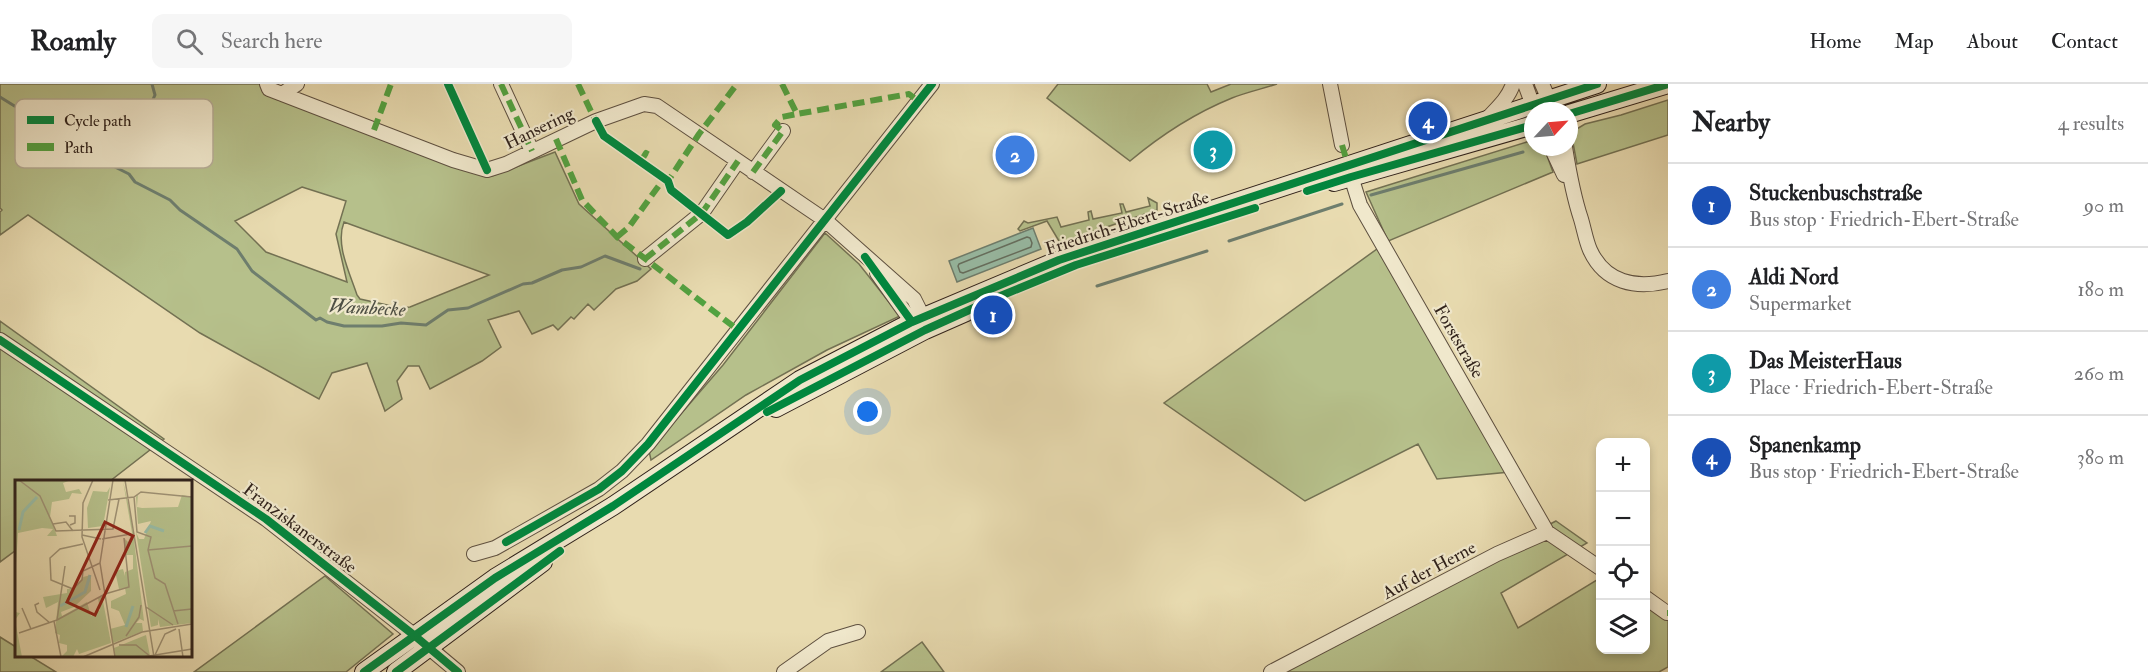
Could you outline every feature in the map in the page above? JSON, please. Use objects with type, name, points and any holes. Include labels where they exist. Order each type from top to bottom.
[{"type":"main road","name":"Friedrich-Ebert-Straße","points":[[1542,102],[1597,84]]},
{"type":"main road","points":[[1578,111],[1668,84]]},
{"type":"main road","name":"Friedrich-Ebert-Straße","points":[[396,672],[422,641],[495,578],[613,506],[800,380],[920,323],[998,297],[1076,265],[1180,233],[1524,108]]},
{"type":"main road","name":"Friedrich-Ebert-Straße","points":[[1349,171],[1524,127]]},
{"type":"main road","name":"Friedrich-Ebert-Straße","points":[[363,672],[422,641]]},
{"type":"street","name":"Hansering","points":[[267,84],[269,89],[480,169],[497,168],[596,121],[644,104],[657,106],[825,220],[865,258],[920,323]]},
{"type":"street","points":[[282,94],[297,84]]},
{"type":"street","points":[[501,84],[532,151]]},
{"type":"street","points":[[474,554],[506,542],[599,489],[622,471],[648,444],[932,84]]},
{"type":"street","points":[[1330,84],[1342,145]]},
{"type":"street","points":[[1483,122],[1510,94],[1513,84]]},
{"type":"street","points":[[1525,84],[1542,102]]},
{"type":"street","points":[[753,172],[783,131]]},
{"type":"street","points":[[1555,156],[1571,189],[1590,249],[1602,267],[1620,281],[1633,284],[1649,285],[1668,281]]},
{"type":"street","points":[[1566,156],[1571,189]]},
{"type":"street","points":[[645,259],[702,213],[738,161]]},
{"type":"street","name":"Forststraße","points":[[1349,171],[1360,205],[1547,532]]},
{"type":"street","name":"Franziskanerstraße","points":[[0,340],[266,519],[422,641],[458,672]]},
{"type":"street","points":[[1547,532],[1596,565]]},
{"type":"street","name":"Auf der Herne","points":[[1271,672],[1497,554],[1547,532]]},
{"type":"street","points":[[1649,600],[1667,613]]},
{"type":"street","points":[[784,672],[828,641],[858,632]]},
{"type":"shaded area","points":[[0,84],[261,84],[478,174],[492,176],[555,152],[579,204],[651,269],[637,281],[616,289],[594,310],[588,304],[574,319],[571,317],[558,330],[553,325],[532,334],[519,311],[488,320],[501,347],[482,361],[430,389],[419,366],[408,366],[397,381],[402,399],[385,411],[367,363],[332,373],[319,399],[200,333],[28,215],[0,235],[0,212],[2,210],[0,208]],"holes":[[[302,187],[346,201],[336,234],[347,282],[266,252],[235,221]],[[344,222],[489,275],[410,307],[401,308],[360,299],[342,249]]]},
{"type":"shaded area","points":[[1058,84],[1207,84],[1211,92],[1231,84],[1277,84],[1218,104],[1166,134],[1130,161],[1047,98]]},
{"type":"shaded area","points":[[1668,100],[1668,135],[1577,164],[1578,128],[1585,124]]},
{"type":"shaded area","points":[[1524,143],[1524,156],[1547,156],[1553,172],[1388,241],[1366,192]]},
{"type":"shaded area","points":[[1148,198],[1157,203],[1157,210],[1083,235],[1077,241],[1062,246],[1047,221],[1020,231],[1018,229],[1024,221],[1028,223],[1057,217],[1061,227],[1089,220],[1088,212],[1091,211],[1093,219],[1122,213],[1120,204],[1123,204],[1126,212],[1150,206]]},
{"type":"shaded area","points":[[825,233],[859,264],[900,316],[827,350],[746,395],[651,460],[649,451],[723,365]]},
{"type":"shaded area","points":[[1388,241],[1520,471],[1437,479],[1418,444],[1305,501],[1164,403]]},
{"type":"shaded area","points":[[0,321],[164,439],[111,480],[15,480],[15,551],[0,562]]},
{"type":"shaded area","points":[[1556,521],[1587,543],[1501,593],[1518,628],[1596,580],[1596,654],[1650,654],[1650,606],[1668,618],[1668,667],[1659,672],[1266,672]]},
{"type":"shaded area","points":[[325,576],[393,634],[346,672],[194,672]]},
{"type":"shaded area","points":[[0,637],[15,646],[15,657],[32,657],[56,672],[0,672]]},
{"type":"shaded area","points":[[922,642],[944,672],[881,672]]},
{"type":"water","points":[[1033,228],[1041,249],[957,282],[949,261]]},
{"type":"waterway","name":"Wambecke","points":[[152,84],[155,95],[153,99]]},
{"type":"waterway","name":"Wambecke","points":[[0,97],[15,106]]},
{"type":"waterway","name":"Wambecke","points":[[1371,195],[1523,152]]},
{"type":"waterway","name":"Wambecke","points":[[117,168],[129,174],[135,182],[170,200],[180,210],[237,249],[252,271],[316,320],[320,318],[344,326],[382,326],[401,323],[426,325],[448,310],[468,308],[523,284],[532,283],[562,270],[581,267],[605,256],[640,269]]},
{"type":"waterway","name":"Wambecke","points":[[1229,241],[1342,204]]},
{"type":"waterway","name":"Wambecke","points":[[1097,286],[1207,251]]},
{"type":"marked path","points":[[374,130],[391,84]]},
{"type":"marked path","points":[[501,84],[532,151]]},
{"type":"marked path","points":[[578,84],[597,124]]},
{"type":"marked path","points":[[617,237],[629,227],[660,184],[668,181],[699,134],[737,84]]},
{"type":"marked path","points":[[782,84],[797,114],[909,94],[918,101]]},
{"type":"marked path","points":[[753,172],[783,131],[775,125],[782,117],[797,114]]},
{"type":"marked path","points":[[556,139],[582,200],[617,237],[738,330]]},
{"type":"marked path","points":[[1342,145],[1348,165]]},
{"type":"marked path","points":[[641,161],[646,153],[651,156]]},
{"type":"marked path","points":[[645,259],[702,213],[738,161]]},
{"type":"cycle path","points":[[448,84],[487,170]]},
{"type":"cycle path","points":[[506,542],[599,489],[622,471],[648,444],[932,84]]},
{"type":"cycle path","points":[[364,672],[495,578],[613,506],[800,380],[912,322],[1059,260],[1597,84]]},
{"type":"cycle path","points":[[1578,111],[1668,84]]},
{"type":"cycle path","points":[[596,121],[604,136],[668,181],[671,190],[728,235],[747,222],[781,191]]},
{"type":"cycle path","points":[[1307,191],[1524,128]]},
{"type":"cycle path","points":[[767,412],[925,330],[998,297],[1076,265],[1255,208]]},
{"type":"cycle path","points":[[865,257],[912,322]]},
{"type":"cycle path","points":[[0,340],[266,519],[458,672]]},
{"type":"cycle path","points":[[396,672],[560,551]]},
{"type":"place","name":"Spanenkamp","points":[[1428,121]]},
{"type":"place","name":"Das MeisterHaus","points":[[1213,150]]},
{"type":"place","name":"Aldi Nord","points":[[1015,155]]},
{"type":"place","name":"Stuckenbuschstraße","points":[[993,315]]}]
